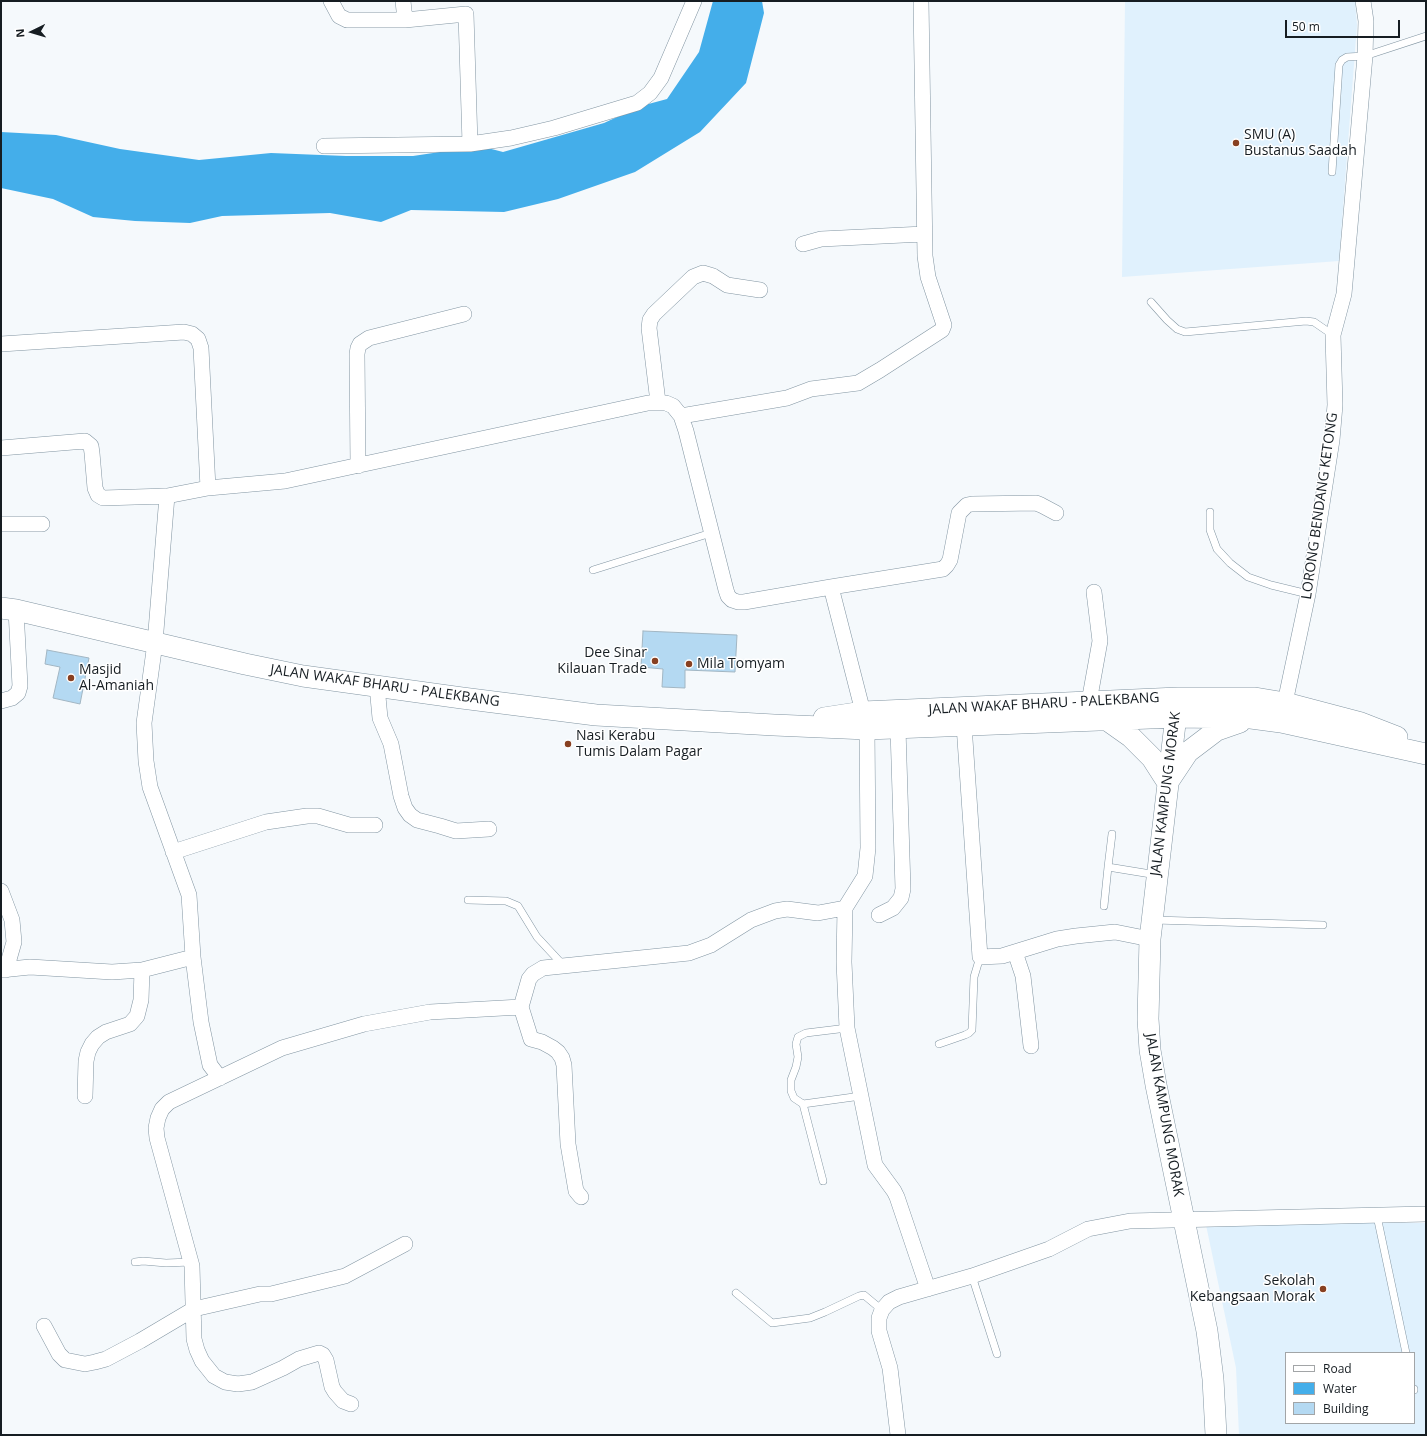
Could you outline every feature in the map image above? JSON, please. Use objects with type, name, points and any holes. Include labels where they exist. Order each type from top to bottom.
[{"type":"main road","name":"JALAN WAKAF BHARU - PALEKBANG","points":[[9,609],[303,676],[596,715],[774,725],[865,721],[1089,702],[1177,708],[1251,718],[1283,713],[1361,723],[1426,750]]},
{"type":"main road","name":"JALAN WAKAF BHARU - PALEKBANG","points":[[865,721],[898,729],[1107,720],[1177,708],[1255,698],[1283,713],[1426,754]]},
{"type":"main road","name":"JALAN KAMPUNG MORAK","points":[[1177,708],[1151,930],[1148,1019],[1150,1050],[1156,1085],[1207,1332],[1213,1379],[1216,1435]]},
{"type":"main road","points":[[1107,720],[1131,737],[1152,758],[1168,783],[1188,752],[1217,730],[1251,718]]},
{"type":"street","points":[[331,1],[339,16],[347,20],[405,20],[465,8],[470,144]]},
{"type":"street","points":[[403,1],[405,20]]},
{"type":"street","points":[[324,146],[470,144],[511,138],[554,128],[637,103],[650,93],[661,78],[694,1]]},
{"type":"street","points":[[681,416],[789,398],[811,389],[858,383],[942,330],[944,325],[928,277],[924,234],[921,1]]},
{"type":"street","name":"LORONG BENDANG KETONG","points":[[1283,713],[1308,594],[1332,440],[1335,405],[1333,336],[1344,294],[1365,56],[1366,21],[1362,1]]},
{"type":"street","points":[[803,244],[820,239],[924,234]]},
{"type":"street","points":[[658,402],[649,328],[650,320],[654,314],[693,277],[703,273],[713,276],[727,285],[760,290]]},
{"type":"street","points":[[358,466],[357,354],[360,344],[369,338],[464,314]]},
{"type":"street","points":[[1,344],[184,332],[192,334],[198,339],[201,348],[208,488]]},
{"type":"street","points":[[1,448],[85,441],[91,446],[95,488],[98,495],[103,498],[167,496],[208,488],[285,481],[648,403],[666,403],[673,406],[681,416],[726,590],[728,596],[732,600],[738,602],[943,569],[950,560],[959,513],[967,505],[1036,503],[1056,513]]},
{"type":"street","points":[[167,496],[155,643],[144,723],[146,761],[150,787],[189,895],[193,957],[201,1022],[210,1065],[220,1078]]},
{"type":"street","points":[[1,524],[42,524]]},
{"type":"street","points":[[831,587],[865,721],[868,848],[865,876],[845,908],[844,962],[847,1028],[876,1167],[897,1197],[928,1289]]},
{"type":"street","points":[[1089,702],[1100,641],[1094,592]]},
{"type":"street","points":[[1,701],[12,698],[18,693],[20,686],[9,609]]},
{"type":"street","points":[[377,686],[380,718],[391,744],[401,796],[405,808],[410,815],[417,820],[456,831],[489,829]]},
{"type":"street","points":[[964,725],[980,957],[1002,956],[1057,939],[1111,932],[1151,930]]},
{"type":"street","points":[[879,915],[893,908],[901,898],[903,889],[898,729]]},
{"type":"street","points":[[174,852],[266,822],[307,816],[318,816],[352,825],[375,825]]},
{"type":"street","points":[[1,891],[12,920],[14,942],[4,970],[30,967],[112,972],[142,970],[193,957]]},
{"type":"street","points":[[581,1197],[576,1191],[568,1144],[564,1065],[562,1058],[553,1048],[542,1042],[531,1039],[521,1007],[529,979],[533,974],[543,968],[565,967],[689,953],[712,945],[751,920],[775,911],[788,909],[818,913],[845,908]]},
{"type":"street","points":[[1015,952],[1023,976],[1031,1046]]},
{"type":"street","points":[[84,1096],[88,1052],[98,1037],[106,1032],[130,1024],[137,1016],[141,1000],[142,970]]},
{"type":"street","points":[[351,1404],[342,1401],[335,1392],[332,1387],[326,1360],[323,1355],[319,1353],[299,1358],[283,1368],[252,1382],[238,1384],[225,1382],[214,1376],[206,1367],[197,1350],[194,1339],[193,1278],[191,1262],[157,1138],[156,1128],[160,1114],[169,1102],[282,1048],[364,1024],[430,1012],[521,1007]]},
{"type":"street","points":[[898,1435],[890,1368],[879,1330],[879,1318],[882,1310],[889,1302],[899,1296],[972,1276],[1049,1249],[1088,1229],[1130,1221],[1426,1214]]},
{"type":"street","points":[[44,1326],[59,1354],[65,1360],[85,1364],[106,1359],[194,1309],[260,1294],[271,1294],[345,1276],[405,1244]]},
{"type":"lane","points":[[1332,172],[1339,65],[1342,60],[1347,57],[1365,56],[1426,36]]},
{"type":"lane","points":[[1151,302],[1177,329],[1185,332],[1306,321],[1314,322],[1333,336]]},
{"type":"lane","points":[[1210,512],[1210,530],[1217,549],[1230,563],[1248,578],[1308,594]]},
{"type":"lane","points":[[593,570],[711,533]]},
{"type":"lane","points":[[1104,906],[1112,834]]},
{"type":"lane","points":[[1108,867],[1157,874]]},
{"type":"lane","points":[[468,900],[506,900],[518,906],[537,937],[565,967]]},
{"type":"lane","points":[[1151,930],[1323,925]]},
{"type":"lane","points":[[940,1044],[965,1036],[972,1030],[974,977],[980,957]]},
{"type":"lane","points":[[847,1028],[806,1033],[802,1034],[796,1040],[798,1057],[791,1080],[791,1091],[794,1098],[804,1104],[861,1096]]},
{"type":"lane","points":[[804,1104],[823,1181]]},
{"type":"lane","points":[[1376,1216],[1406,1352]]},
{"type":"lane","points":[[135,1262],[191,1262]]},
{"type":"lane","points":[[972,1276],[997,1354]]},
{"type":"lane","points":[[736,1293],[772,1323],[810,1318],[864,1295],[882,1310]]},
{"type":"shaded area","name":"SMU (A) Bustanus Saadah","points":[[1125,1],[1355,2],[1357,25],[1339,261],[1122,277]]},
{"type":"shaded area","name":"Sekolah Kebangsaan Morak","points":[[1218,1223],[1426,1223],[1426,1435],[1239,1435],[1236,1368],[1206,1225]]},
{"type":"water","points":[[713,1],[762,1],[764,13],[746,83],[700,132],[635,172],[558,199],[504,212],[411,210],[381,222],[330,213],[222,216],[190,223],[135,221],[93,217],[53,199],[1,188],[1,132],[56,135],[120,149],[199,160],[271,153],[346,156],[413,156],[480,146],[503,152],[604,123],[641,106],[667,99],[699,52]]},
{"type":"building","points":[[643,631],[737,635],[735,672],[685,670],[685,688],[662,687],[663,669],[641,667]]},
{"type":"building","name":"Masjid Al-Amaniah","points":[[47,650],[89,658],[80,704],[53,698],[60,667],[45,664]]},
{"type":"place","name":"SMU (A) Bustanus Saadah","points":[[1236,143]]},
{"type":"place","name":"Dee Sinar Kilauan Trade","points":[[655,661]]},
{"type":"place","name":"Mila Tomyam","points":[[689,664]]},
{"type":"place","name":"Masjid Al-Amaniah","points":[[71,678]]},
{"type":"place","name":"Nasi Kerabu Tumis Dalam Pagar","points":[[568,744]]},
{"type":"place","name":"Sekolah Kebangsaan Morak","points":[[1323,1289]]}]
